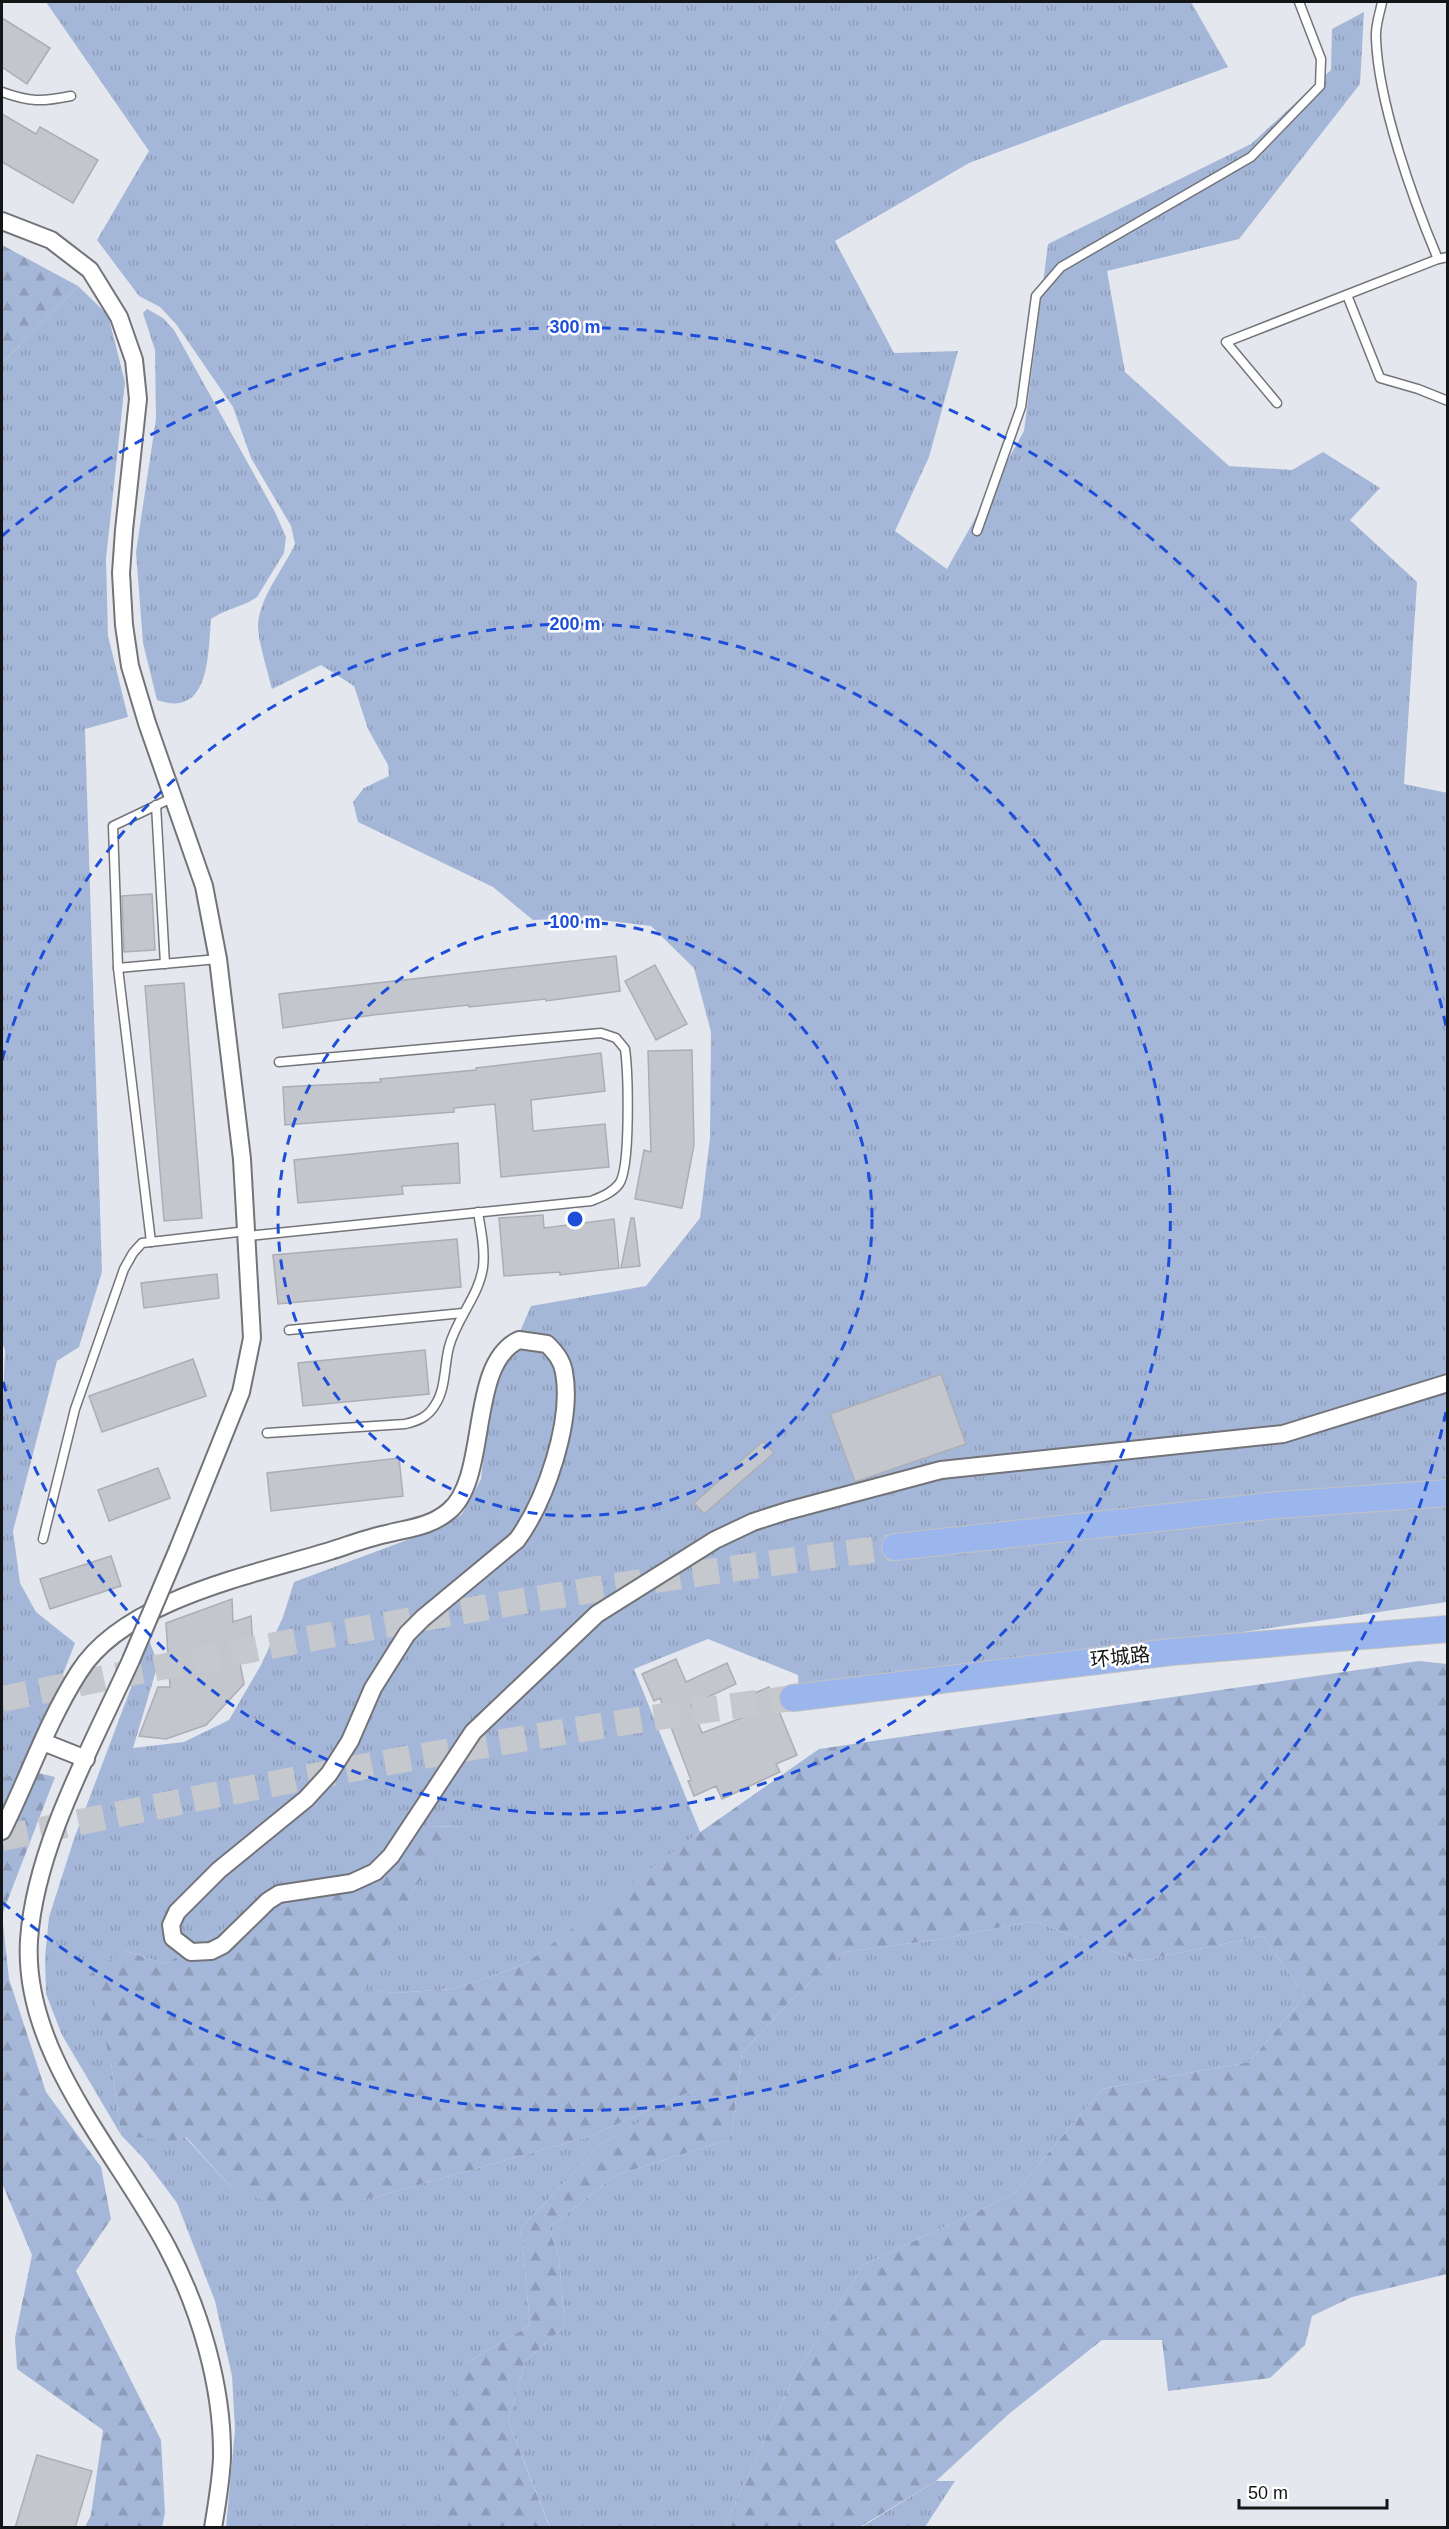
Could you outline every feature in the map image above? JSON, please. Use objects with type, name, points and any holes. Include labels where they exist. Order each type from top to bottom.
[{"type":"main road","points":[[895,1547],[1256,1507],[1448,1493]]},
{"type":"main road","name":"环城路","points":[[793,1698],[1171,1652],[1448,1629]]},
{"type":"street","points":[[2,221],[51,240],[90,270],[119,317],[134,360],[138,399],[121,573],[124,625],[134,678],[204,886],[218,959],[242,1159],[253,1316],[249,1362],[234,1412],[178,1549],[48,1850],[32,1909],[29,1942],[35,2002],[40,2024],[66,2077],[168,2248],[199,2326],[208,2359],[220,2428],[220,2486],[213,2528]]},
{"type":"street","points":[[2,1831],[43,1742],[79,1672],[99,1646],[118,1630],[156,1609],[193,1595],[386,1534],[428,1524],[450,1510],[464,1490],[493,1373],[507,1348],[519,1340],[547,1344],[560,1359],[565,1382],[556,1451],[546,1486],[525,1528],[517,1540],[407,1634],[373,1688],[350,1741],[329,1774],[299,1805],[219,1870],[177,1912],[171,1932],[173,1938],[184,1949],[196,1953],[217,1949],[279,1894],[351,1883],[380,1869],[473,1732],[597,1614],[715,1540],[753,1522],[798,1507],[941,1470],[1283,1434],[1448,1383]]},
{"type":"street","points":[[43,1742],[86,1759]]},
{"type":"lane","points":[[977,531],[1021,407],[1036,296],[1061,267],[1251,157],[1320,86],[1321,59],[1299,2]]},
{"type":"lane","points":[[1382,2],[1376,37],[1386,102],[1422,223],[1438,259]]},
{"type":"lane","points":[[2,92],[28,102],[43,102],[71,96]]},
{"type":"lane","points":[[1277,404],[1226,342],[1448,257]]},
{"type":"lane","points":[[1347,295],[1380,378],[1448,401]]},
{"type":"lane","points":[[151,1242],[118,968],[113,826],[174,796]]},
{"type":"lane","points":[[156,806],[165,964]]},
{"type":"lane","points":[[118,968],[218,959]]},
{"type":"lane","points":[[43,1539],[75,1409],[124,1269],[141,1243],[591,1201],[618,1186],[626,1164],[626,1060],[621,1041],[601,1033],[279,1062]]},
{"type":"lane","points":[[267,1433],[405,1424],[425,1417],[438,1402],[449,1347],[463,1313],[478,1286],[484,1250],[478,1212]]},
{"type":"lane","points":[[288,1330],[463,1313]]},
{"type":"green space","points":[[46,2],[1191,2],[1228,67],[969,163],[835,241],[894,353],[958,351],[929,457],[895,531],[947,569],[1024,431],[1048,244],[1251,144],[1331,70],[1332,29],[1364,12],[1360,84],[1239,239],[1107,271],[1125,372],[1229,466],[1292,470],[1323,452],[1380,488],[1350,520],[1417,582],[1404,784],[1448,793],[1447,1602],[799,1697],[798,1675],[708,1639],[634,1669],[700,1832],[524,1965],[453,1989],[394,1993],[364,1989],[415,1887],[467,1827],[424,1826],[377,1883],[253,1911],[165,1964],[123,1950],[111,2063],[121,2135],[62,2035],[46,1994],[45,1957],[49,1917],[74,1839],[149,1640],[158,1664],[133,1748],[184,1742],[229,1720],[261,1665],[283,1617],[294,1582],[442,1527],[462,1514],[481,1479],[486,1433],[497,1385],[531,1306],[646,1286],[700,1218],[710,1138],[711,1032],[694,968],[651,926],[585,918],[533,920],[493,887],[358,822],[353,802],[364,788],[389,776],[388,765],[368,729],[354,686],[321,665],[272,689],[261,648],[258,625],[267,593],[295,544],[291,526],[251,458],[233,407],[176,324],[160,307],[139,296],[97,240],[149,151]]},
{"type":"green space","points":[[2,245],[78,286],[2,363]]},
{"type":"green space","points":[[78,286],[108,315],[125,382],[106,559],[108,636],[128,717],[85,729],[102,1272],[79,1347],[57,1361],[13,1531],[20,1583],[36,1612],[75,1643],[26,1770],[2,1778],[2,1423],[5,1350],[2,1342],[2,363]]},
{"type":"green space","points":[[147,309],[163,318],[174,330],[275,512],[286,537],[284,553],[257,597],[211,619],[209,650],[203,680],[197,692],[187,700],[174,703],[157,700],[143,643],[136,552],[156,419],[155,350],[143,313]]},
{"type":"green space","points":[[1419,1661],[1447,1664],[1447,2274],[1352,2297],[1312,2316],[1305,2345],[1270,2378],[1168,2391],[1162,2340],[1102,2340],[1010,2413],[936,2481],[860,2527],[724,2527],[793,2379],[863,2265],[1014,2194],[1102,2089],[1249,2062],[1305,1996],[1263,1936],[1139,1961],[1034,1921],[936,1940],[845,1952],[797,1994],[742,2053],[731,2139],[616,2175],[549,2228],[559,2258],[565,2326],[525,2362],[508,2421],[550,2528],[437,2527],[451,2409],[468,2362],[530,2325],[521,2228],[601,2144],[701,2087],[588,2137],[364,2200],[280,2207],[232,2188],[186,2137],[175,2142],[121,2135],[111,2063],[89,1975],[123,1950],[165,1964],[253,1911],[377,1883],[424,1826],[468,1827],[415,1887],[365,1989],[394,1993],[453,1989],[524,1965],[679,1847],[819,1749]]},
{"type":"green space","points":[[26,1770],[55,1777],[2,1915],[2,1778]]},
{"type":"green space","points":[[2,1915],[9,1979],[46,2092],[101,2167],[111,2219],[76,2271],[161,2440],[165,2513],[162,2527],[85,2527],[91,2515],[103,2430],[17,2369],[15,2338],[32,2255],[2,2183]]},
{"type":"green space","points":[[1034,1921],[1139,1961],[1263,1936],[1305,1996],[1249,2062],[1102,2089],[1014,2194],[863,2265],[793,2379],[724,2527],[550,2527],[508,2421],[525,2362],[565,2326],[559,2258],[549,2228],[616,2175],[731,2139],[742,2053],[797,1994],[845,1952],[936,1940]]},
{"type":"green space","points":[[710,2083],[601,2144],[521,2228],[530,2325],[468,2362],[437,2527],[226,2527],[235,2430],[232,2376],[215,2301],[177,2203],[144,2159],[121,2135],[185,2137],[232,2188],[364,2200],[588,2137]]},
{"type":"green space","points":[[936,2481],[955,2481],[925,2527],[860,2528]]},
{"type":"building","points":[[2,18],[50,48],[27,84],[2,67]]},
{"type":"building","points":[[2,114],[36,134],[40,127],[98,160],[73,203],[2,162]]},
{"type":"building","points":[[152,894],[155,950],[124,952],[122,896]]},
{"type":"building","points":[[616,956],[620,991],[546,1001],[546,999],[469,1007],[469,1005],[373,1015],[283,1028],[279,994]]},
{"type":"building","points":[[655,965],[687,1024],[656,1040],[625,981]]},
{"type":"building","points":[[184,983],[202,1218],[164,1221],[145,986]]},
{"type":"building","points":[[692,1050],[694,1145],[682,1208],[635,1199],[644,1150],[651,1152],[648,1051]]},
{"type":"building","points":[[601,1053],[605,1091],[531,1100],[533,1131],[605,1124],[609,1167],[501,1177],[495,1104],[454,1108],[454,1112],[285,1125],[283,1087],[381,1082],[380,1079],[476,1070],[476,1068]]},
{"type":"building","points":[[458,1143],[460,1183],[402,1186],[403,1194],[298,1203],[294,1160]]},
{"type":"building","points":[[543,1215],[544,1228],[614,1219],[619,1268],[560,1275],[560,1272],[504,1276],[499,1218]]},
{"type":"building","points":[[631,1218],[634,1218],[640,1266],[621,1268]]},
{"type":"building","points":[[457,1239],[461,1287],[278,1304],[273,1255]]},
{"type":"building","points":[[217,1274],[219,1298],[144,1308],[141,1283]]},
{"type":"building","points":[[425,1350],[429,1394],[303,1406],[298,1363]]},
{"type":"building","points":[[193,1359],[206,1396],[102,1432],[89,1396]]},
{"type":"building","points":[[941,1374],[966,1444],[855,1482],[830,1414]]},
{"type":"building","points":[[763,1441],[774,1453],[704,1514],[694,1503]]},
{"type":"building","points":[[399,1458],[403,1496],[271,1511],[267,1473]]},
{"type":"building","points":[[158,1468],[170,1498],[109,1521],[98,1490]]},
{"type":"building","points":[[111,1556],[121,1586],[50,1609],[40,1579]]},
{"type":"building","points":[[232,1599],[233,1622],[251,1616],[253,1649],[238,1653],[244,1684],[206,1725],[166,1739],[139,1736],[158,1687],[170,1687],[166,1623]]},
{"type":"building","points":[[676,1659],[686,1682],[727,1663],[736,1684],[691,1705],[702,1733],[757,1712],[750,1695],[769,1687],[797,1755],[776,1764],[780,1772],[722,1799],[716,1786],[694,1796],[688,1781],[691,1780],[660,1698],[654,1701],[642,1674]]},
{"type":"building","points":[[37,2455],[92,2471],[75,2528],[15,2528]]},
{"type":"tunnel","points":[[2,1699],[447,1614],[671,1578],[895,1547]]},
{"type":"tunnel","points":[[2,1838],[199,1798],[495,1743],[793,1698]]}]
